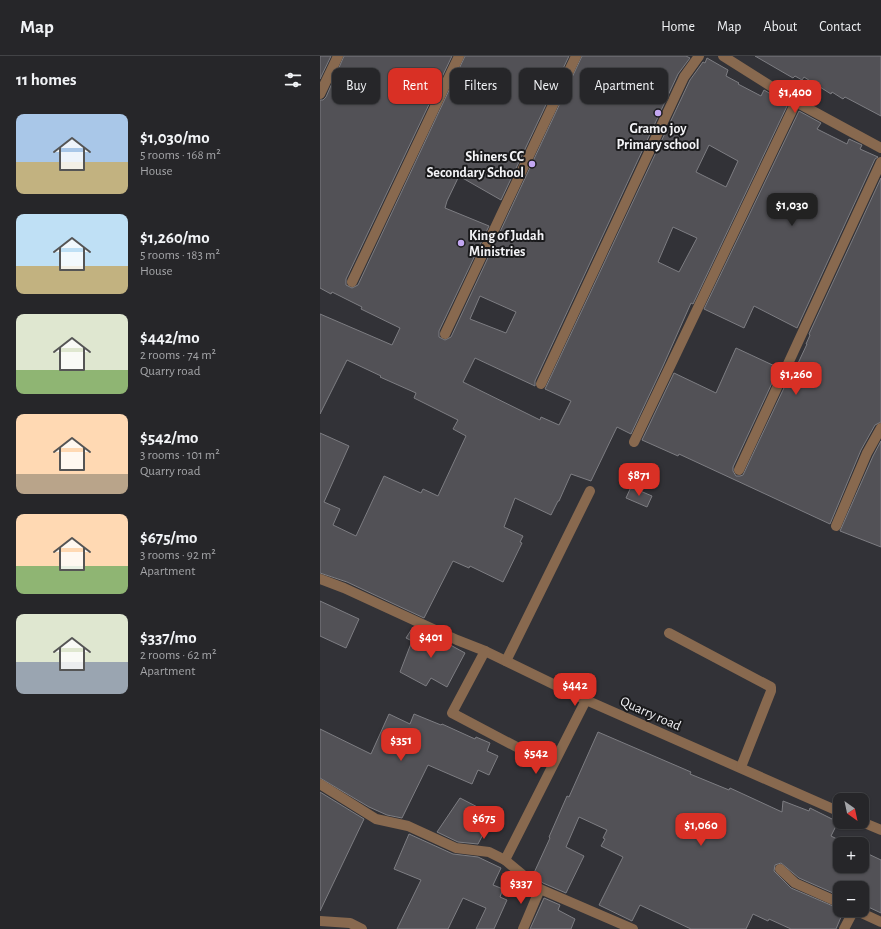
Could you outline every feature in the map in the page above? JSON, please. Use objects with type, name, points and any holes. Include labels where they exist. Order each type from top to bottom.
[{"type":"street","points":[[320,94],[338,56]]},
{"type":"street","points":[[352,282],[459,56]]},
{"type":"street","points":[[445,334],[576,56]]},
{"type":"street","points":[[541,384],[684,77],[699,56]]},
{"type":"street","points":[[723,56],[796,102],[881,148]]},
{"type":"street","points":[[634,442],[796,102]]},
{"type":"street","points":[[739,470],[881,162]]},
{"type":"street","points":[[836,526],[868,453],[881,428]]},
{"type":"street","points":[[506,661],[590,491]]},
{"type":"street","name":"Quarry road","points":[[320,579],[344,588],[457,640],[485,651],[586,700],[833,809]]},
{"type":"street","points":[[669,633],[771,687],[771,691],[741,767]]},
{"type":"street","points":[[485,651],[452,713],[528,753]]},
{"type":"street","points":[[505,860],[586,700]]},
{"type":"street","points":[[320,784],[376,819],[408,826],[456,848],[489,852],[505,860],[540,889],[633,929]]},
{"type":"street","points":[[869,825],[881,830]]},
{"type":"street","points":[[780,869],[795,883],[833,900]]},
{"type":"street","points":[[523,929],[540,889]]},
{"type":"street","points":[[869,916],[881,922]]},
{"type":"street","points":[[844,929],[851,917]]},
{"type":"street","points":[[320,921],[362,929]]},
{"type":"building","points":[[320,56],[331,56],[320,79]]},
{"type":"building","points":[[344,56],[452,56],[442,77],[442,68],[388,68],[388,104],[429,104],[346,279],[346,285],[352,288],[358,285],[450,88],[450,104],[511,104],[511,68],[459,68],[465,56],[569,56],[563,68],[519,68],[519,104],[546,104],[501,200],[459,176],[447,201],[445,208],[489,226],[439,331],[439,337],[445,340],[451,337],[560,104],[572,104],[572,77],[582,56],[686,56],[690,58],[678,74],[668,95],[668,68],[580,68],[580,104],[664,104],[535,381],[535,386],[475,358],[463,382],[540,420],[541,417],[559,425],[571,401],[545,389],[690,80],[703,62],[705,63],[707,58],[728,70],[726,76],[739,83],[738,84],[761,96],[764,90],[788,104],[693,304],[691,303],[631,434],[617,427],[591,481],[571,474],[551,515],[515,498],[504,527],[523,536],[520,542],[522,543],[503,582],[470,566],[469,568],[453,561],[424,618],[347,582],[320,573],[320,433],[349,446],[324,502],[340,509],[333,525],[356,536],[384,476],[421,493],[423,489],[438,496],[466,436],[453,429],[458,420],[414,398],[416,393],[347,360],[320,414],[320,314],[392,345],[400,328],[361,309],[362,307],[332,292],[331,294],[320,288],[320,100],[323,100],[326,97],[332,83],[332,104],[380,104],[380,68],[339,68]],"holes":[[[709,145],[738,161],[726,187],[696,172]],[[673,227],[697,238],[679,272],[658,262]],[[480,296],[516,312],[506,333],[470,319]]]},
{"type":"building","points":[[755,56],[881,56],[881,116],[845,97],[843,99],[832,92],[831,94],[804,77],[802,80],[795,76],[793,78]]},
{"type":"building","points":[[799,111],[821,123],[817,129],[847,144],[849,139],[862,145],[860,149],[878,157],[875,159],[797,328],[754,306],[744,328],[704,309]]},
{"type":"building","points":[[881,178],[881,422],[875,425],[861,450],[830,524],[679,454],[678,456],[642,440],[674,373],[716,393],[736,348],[779,368],[733,467],[733,471],[736,476],[743,475],[791,373],[793,374],[807,344],[809,334]]},
{"type":"building","points":[[881,441],[881,547],[840,531]]},
{"type":"building","points":[[631,487],[652,496],[647,507],[626,498]]},
{"type":"building","points":[[320,601],[359,619],[346,648],[320,636]]},
{"type":"building","points":[[413,627],[465,653],[447,687],[431,678],[426,686],[400,672],[412,641],[406,638]]},
{"type":"building","points":[[389,714],[410,724],[414,714],[441,725],[442,724],[475,739],[476,737],[490,743],[487,751],[498,756],[489,775],[478,770],[472,784],[428,765],[402,818],[387,815],[369,807],[320,778],[320,729],[371,754]]},
{"type":"building","points":[[598,732],[691,772],[690,774],[729,790],[730,788],[782,812],[783,801],[809,811],[810,808],[833,820],[833,829],[834,829],[831,836],[833,837],[833,873],[869,873],[869,854],[881,860],[881,913],[869,907],[869,881],[833,881],[833,893],[799,878],[781,863],[775,865],[774,871],[791,888],[833,906],[833,917],[841,917],[836,929],[791,929],[769,919],[768,921],[753,914],[746,929],[691,929],[640,905],[632,921],[599,905],[623,857],[601,846],[605,839],[603,838],[607,830],[579,817],[566,847],[584,856],[566,893],[543,883],[533,875],[567,796],[569,797]]},
{"type":"building","points":[[320,792],[364,819],[320,911]]},
{"type":"building","points":[[460,798],[493,815],[478,844],[458,842],[437,832]]},
{"type":"building","points":[[409,834],[453,854],[478,857],[501,868],[493,885],[503,889],[500,897],[507,900],[494,929],[476,929],[486,908],[463,898],[448,929],[397,929],[421,880],[394,869]]},
{"type":"building","points":[[544,898],[560,905],[558,910],[575,919],[571,929],[530,929]]},
{"type":"place","name":"Gramo joy Primary school","points":[[658,113]]},
{"type":"place","name":"Shiners CC Secondary School","points":[[532,164]]},
{"type":"place","name":"King of Judah Ministries","points":[[461,243]]}]
